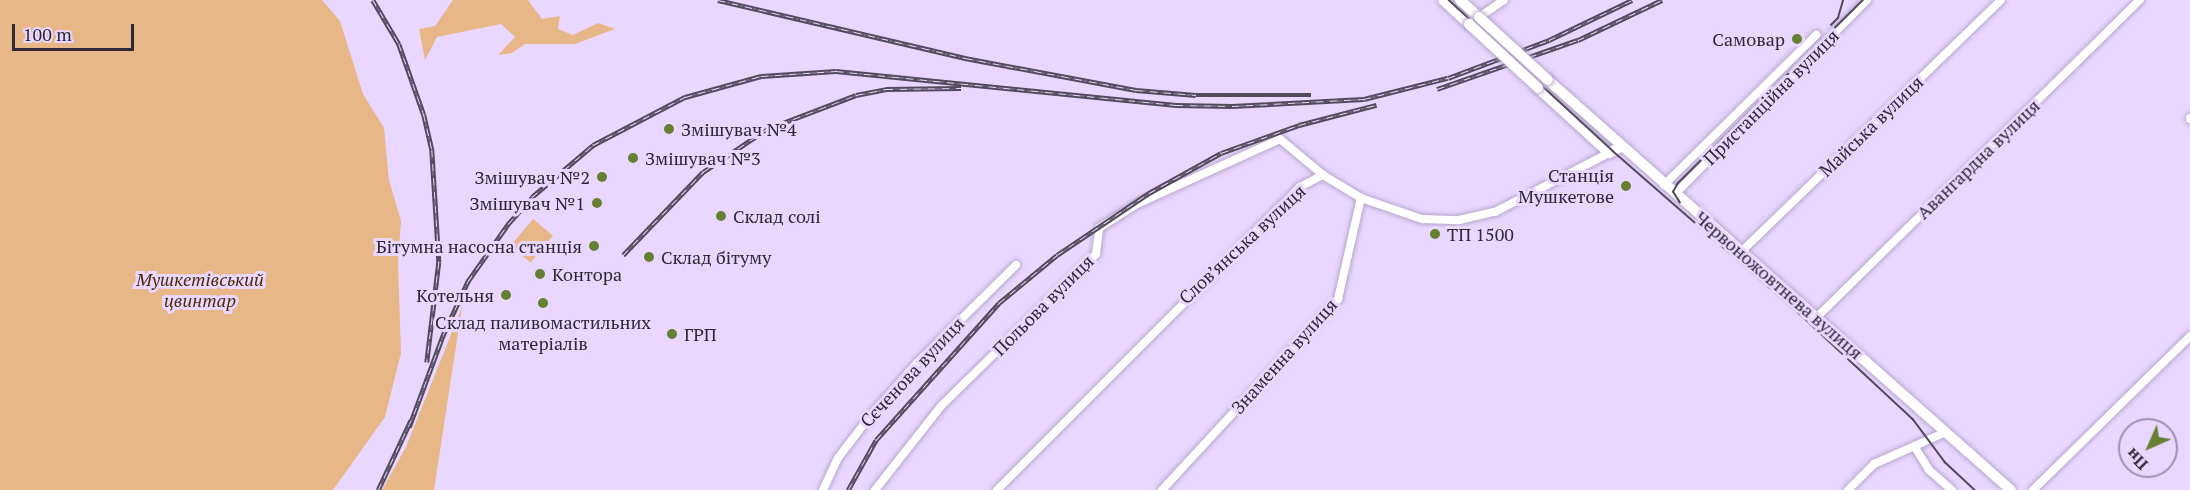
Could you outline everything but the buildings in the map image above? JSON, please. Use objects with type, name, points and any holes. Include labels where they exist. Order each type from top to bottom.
[{"type":"main road","points":[[1443,0],[1609,153],[1621,147]]},
{"type":"main road","points":[[1460,0],[1479,17]]},
{"type":"main road","name":"Червоножовтнева вулиця","points":[[1479,17],[1621,147],[2011,490]]},
{"type":"street","points":[[1469,24],[1504,0]]},
{"type":"street","name":"Пристанційна вулиця","points":[[1675,194],[1867,0]]},
{"type":"street","name":"Майська вулиця","points":[[1741,252],[2001,0]]},
{"type":"street","name":"Авангардна вулиця","points":[[1816,318],[2140,0]]},
{"type":"street","name":"Пристанційна вулиця","points":[[1664,185],[1816,35]]},
{"type":"street","name":"Польова вулиця","points":[[875,490],[941,406],[1096,254],[1099,228],[1137,204],[1280,139],[1323,175]]},
{"type":"street","name":"Слов’янська вулиця","points":[[997,490],[1291,195],[1323,175],[1361,198],[1422,219],[1459,220],[1495,212],[1609,153]]},
{"type":"street","name":"Знаменна вулиця","points":[[1162,490],[1338,299],[1361,198]]},
{"type":"street","name":"Сєченова вулиця","points":[[823,490],[838,458],[867,420],[918,362],[1016,265]]},
{"type":"street","points":[[2033,490],[2190,336]]},
{"type":"street","points":[[1848,490],[1874,464],[1916,449],[1946,432]]},
{"type":"street","points":[[1916,449],[1929,470],[1952,490]]},
{"type":"green space","name":"Мушкетівський цвинтар","points":[[0,0],[322,0],[340,21],[363,94],[384,128],[389,180],[401,221],[398,262],[401,353],[385,417],[333,490],[0,490]]},
{"type":"green space","points":[[453,0],[528,0],[542,19],[560,16],[558,29],[573,35],[598,23],[615,29],[575,44],[525,44],[512,53],[498,55],[515,37],[501,24],[437,37],[425,60],[419,29],[435,26]]},
{"type":"green space","points":[[533,219],[553,236],[530,263],[511,246]]},
{"type":"green space","points":[[462,307],[434,490],[382,490],[406,447]]},
{"type":"tram line","points":[[1449,0],[1613,151],[1801,315],[1913,419],[1945,462],[1975,490]]},
{"type":"tram line","points":[[1831,25],[1838,18],[1843,0]]},
{"type":"tram line","points":[[1680,203],[1673,192],[1678,183],[1863,0]]},
{"type":"railway","points":[[373,0],[399,44],[424,115],[432,150],[439,262],[427,362]]},
{"type":"railway","points":[[718,0],[965,58],[1136,90],[1196,95],[1311,95]]},
{"type":"railway","points":[[1448,78],[1549,40],[1632,0]]},
{"type":"railway","points":[[1437,89],[1578,40],[1662,0]]},
{"type":"railway","points":[[409,427],[443,335],[468,281],[508,224],[532,197],[593,145],[685,97],[761,76],[836,71],[1176,105],[1232,106],[1364,99],[1447,78]]},
{"type":"railway","points":[[623,255],[703,172],[767,129],[856,95],[886,89],[961,88]]},
{"type":"railway","points":[[848,490],[876,440],[999,303],[1057,255],[1149,193],[1221,153],[1299,125],[1376,105]]},
{"type":"railway","points":[[378,490],[411,420]]},
{"type":"place","name":"Самовар","points":[[1797,39]]},
{"type":"place","name":"Змішувач №4","points":[[669,129]]},
{"type":"place","name":"Змішувач №3","points":[[633,158]]},
{"type":"place","name":"Змішувач №2","points":[[602,177]]},
{"type":"place","name":"Станція Мушкетове","points":[[1626,186]]},
{"type":"place","name":"Змішувач №1","points":[[597,203]]},
{"type":"place","name":"Склад солі","points":[[721,216]]},
{"type":"place","name":"ТП 1500","points":[[1435,234]]},
{"type":"place","name":"Бітумна насосна станція","points":[[594,246]]},
{"type":"place","name":"Склад бітуму","points":[[649,257]]},
{"type":"place","name":"Контора","points":[[540,274]]},
{"type":"place","name":"Котельня","points":[[506,295]]},
{"type":"place","name":"Склад паливомастильних матеріалів","points":[[543,303]]},
{"type":"place","name":"ГРП","points":[[672,334]]}]
